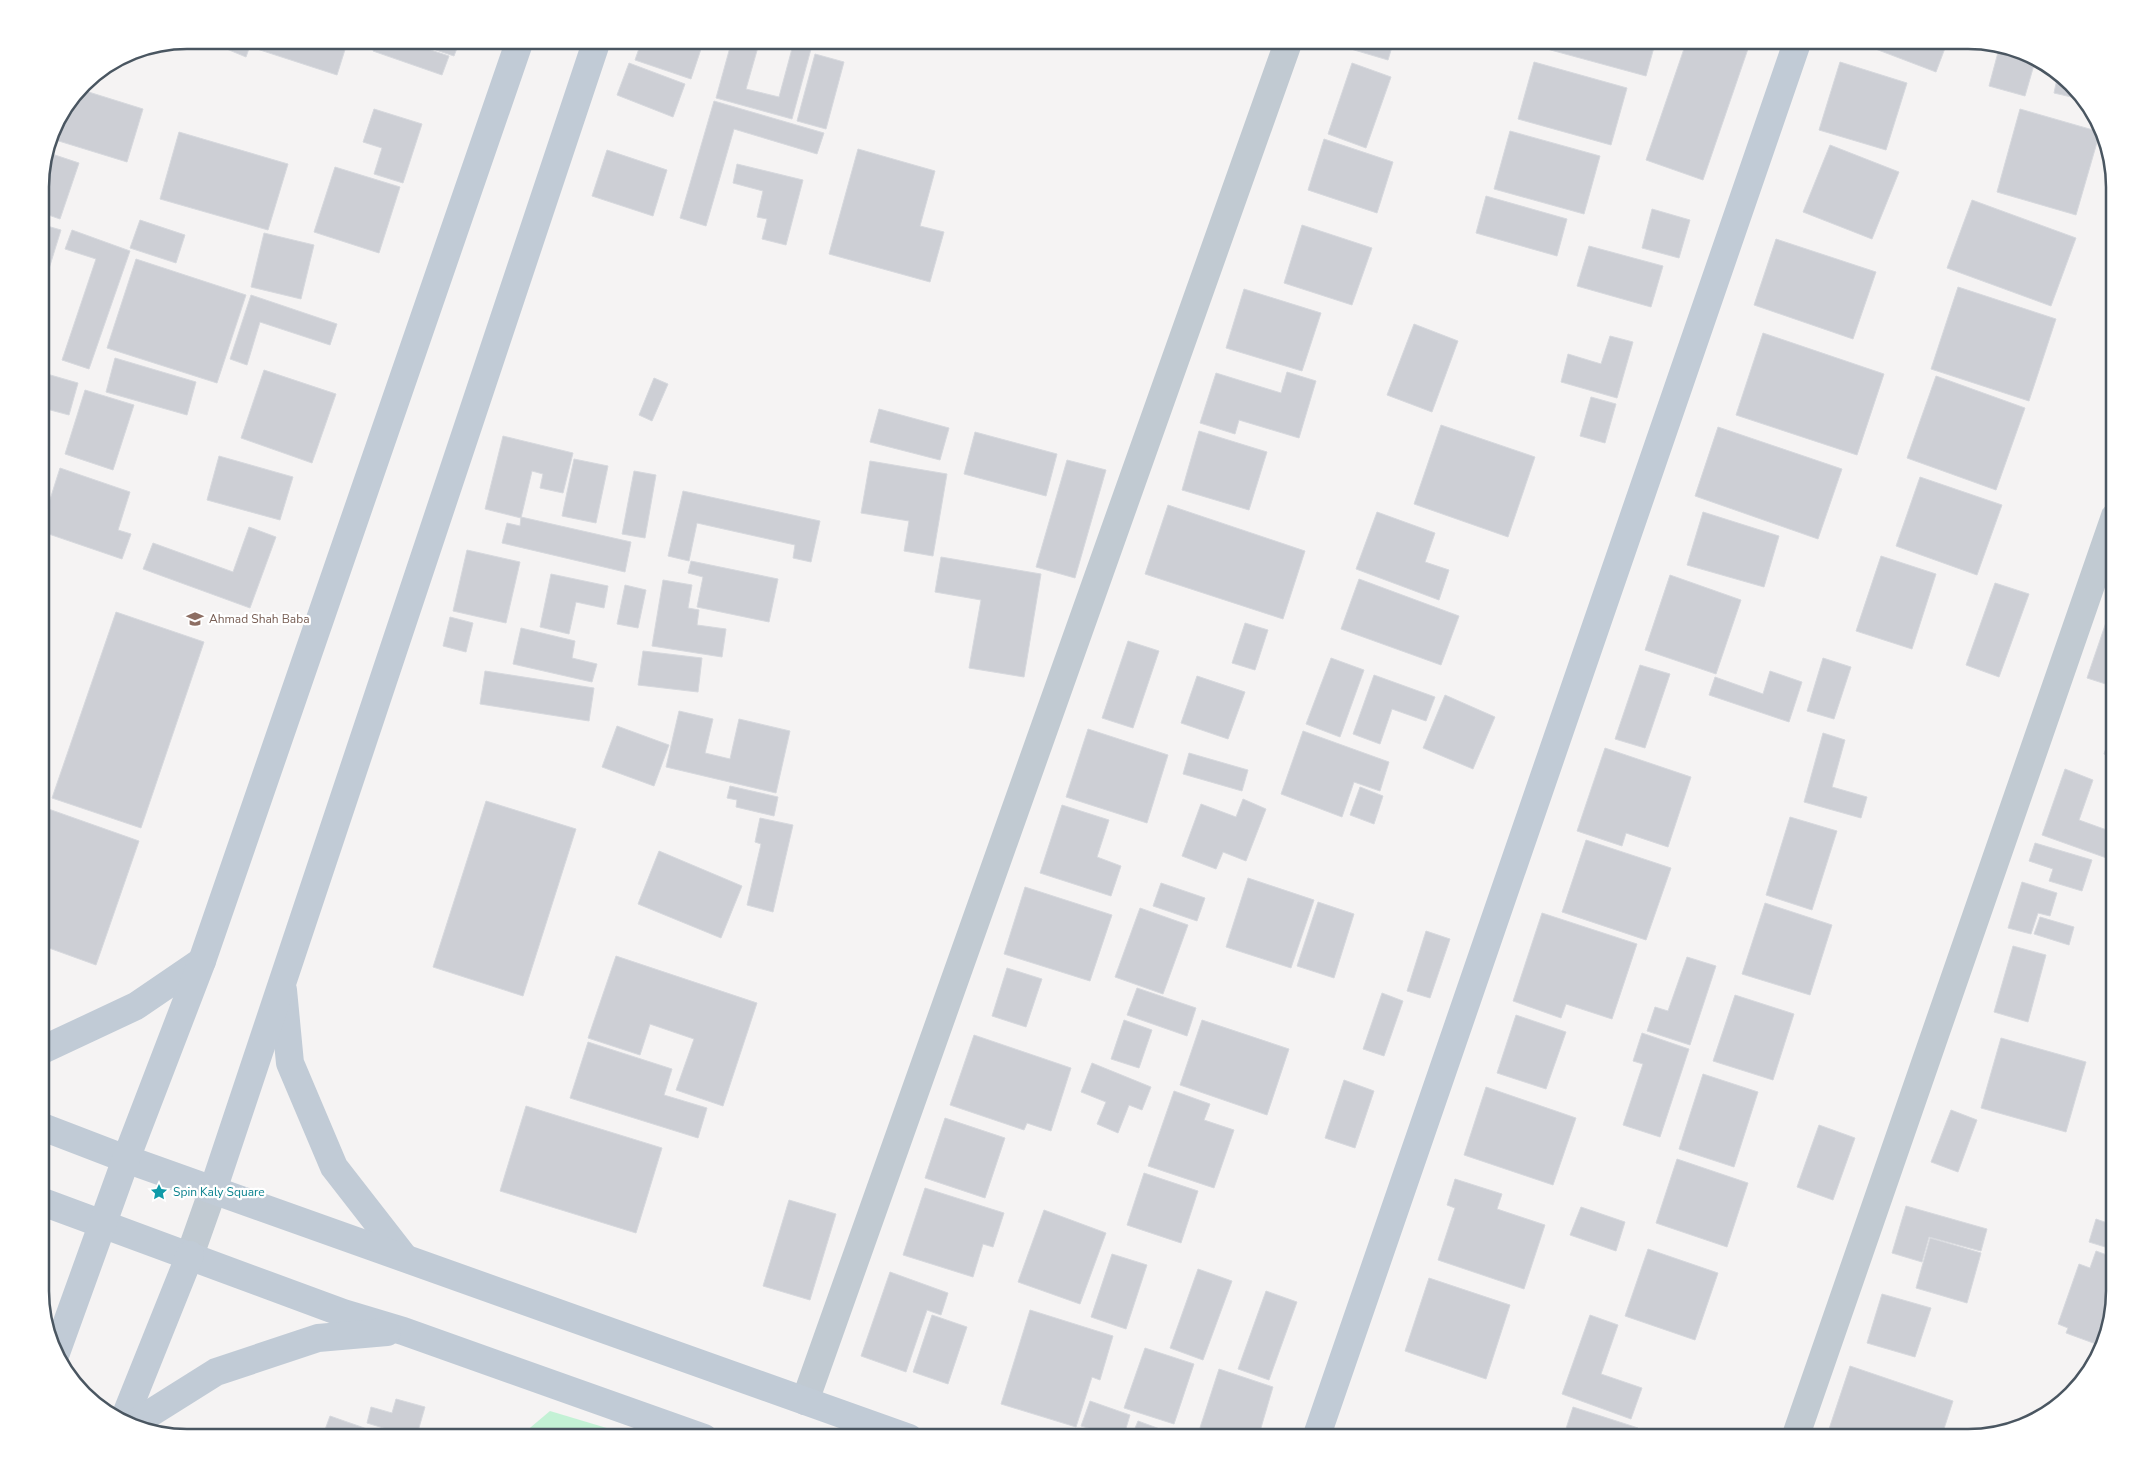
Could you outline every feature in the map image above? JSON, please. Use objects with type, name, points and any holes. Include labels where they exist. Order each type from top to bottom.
[{"type":"street","points":[[59,1344],[102,1223],[202,961],[517,49]]},
{"type":"street","points":[[126,1415],[190,1255],[594,49]]},
{"type":"street","points":[[805,1401],[1286,49]]},
{"type":"street","points":[[1319,1429],[1795,49]]},
{"type":"street","points":[[1797,1429],[2106,542]]},
{"type":"street","points":[[49,1047],[136,1006],[202,961]]},
{"type":"street","points":[[282,978],[290,1063],[334,1167],[404,1257]]},
{"type":"street","points":[[49,1129],[212,1190],[884,1429]]},
{"type":"street","points":[[49,1204],[343,1313],[403,1331],[679,1429]]},
{"type":"street","points":[[139,1421],[216,1372],[318,1338],[403,1331]]},
{"type":"green space","points":[[550,1411],[610,1429],[529,1429]]},
{"type":"building","points":[[227,49],[249,49],[246,57]]},
{"type":"building","points":[[257,49],[345,49],[337,75]]},
{"type":"building","points":[[374,49],[428,49],[449,56],[442,75],[373,51]]},
{"type":"building","points":[[433,49],[457,49],[454,56]]},
{"type":"building","points":[[639,49],[701,49],[691,79],[635,60]]},
{"type":"building","points":[[730,49],[757,49],[746,89],[779,97],[792,49],[811,49],[792,119],[716,98]]},
{"type":"building","points":[[1351,49],[1391,49],[1388,60]]},
{"type":"building","points":[[1547,49],[1654,49],[1646,76]]},
{"type":"building","points":[[1684,49],[1748,49],[1703,180],[1646,160]]},
{"type":"building","points":[[1876,49],[1945,49],[1936,72]]},
{"type":"building","points":[[1998,52],[2013,56],[2034,66],[2025,96],[1989,86]]},
{"type":"building","points":[[815,54],[844,62],[826,129],[797,121]]},
{"type":"building","points":[[1534,62],[1627,88],[1611,145],[1518,119]]},
{"type":"building","points":[[1840,62],[1907,83],[1886,150],[1819,130]]},
{"type":"building","points":[[629,63],[685,84],[673,117],[617,95]]},
{"type":"building","points":[[1352,63],[1391,77],[1366,148],[1328,134]]},
{"type":"building","points":[[2057,81],[2073,97],[2054,93]]},
{"type":"building","points":[[87,92],[143,109],[127,162],[57,140],[67,118]]},
{"type":"building","points":[[714,101],[824,133],[817,154],[734,129],[706,226],[680,218]]},
{"type":"building","points":[[374,109],[422,124],[403,183],[374,174],[382,148],[363,142]]},
{"type":"building","points":[[2020,109],[2094,130],[2098,139],[2076,215],[1997,192]]},
{"type":"building","points":[[1510,131],[1600,156],[1584,214],[1494,189]]},
{"type":"building","points":[[179,132],[288,164],[268,230],[160,199]]},
{"type":"building","points":[[1324,139],[1393,162],[1377,213],[1308,190]]},
{"type":"building","points":[[1830,145],[1899,172],[1872,239],[1803,212]]},
{"type":"building","points":[[858,149],[935,171],[920,226],[944,232],[930,282],[829,254]]},
{"type":"building","points":[[607,150],[667,170],[653,216],[592,196]]},
{"type":"building","points":[[52,154],[79,163],[60,219],[49,215],[49,178]]},
{"type":"building","points":[[737,164],[803,180],[786,245],[762,239],[767,219],[757,217],[763,191],[733,183]]},
{"type":"building","points":[[335,167],[400,187],[379,253],[314,232]]},
{"type":"building","points":[[1486,196],[1567,219],[1557,256],[1476,233]]},
{"type":"building","points":[[1972,200],[2076,238],[2051,306],[1947,268]]},
{"type":"building","points":[[1652,209],[1690,220],[1679,258],[1642,248]]},
{"type":"building","points":[[140,220],[185,235],[176,263],[130,248]]},
{"type":"building","points":[[1302,225],[1372,248],[1352,305],[1284,283]]},
{"type":"building","points":[[49,227],[61,230],[49,269]]},
{"type":"building","points":[[72,230],[130,251],[89,369],[62,360],[96,259],[65,249]]},
{"type":"building","points":[[264,233],[314,245],[301,299],[251,287]]},
{"type":"building","points":[[1776,239],[1876,272],[1853,339],[1754,305]]},
{"type":"building","points":[[1589,246],[1663,266],[1651,307],[1577,286]]},
{"type":"building","points":[[136,259],[246,295],[217,383],[107,348]]},
{"type":"building","points":[[1958,287],[2056,319],[2029,401],[1931,369]]},
{"type":"building","points":[[1244,289],[1321,313],[1302,371],[1226,348]]},
{"type":"building","points":[[251,295],[337,324],[330,345],[260,322],[247,365],[230,359]]},
{"type":"building","points":[[1414,324],[1458,341],[1432,412],[1387,395]]},
{"type":"building","points":[[1763,333],[1884,374],[1857,455],[1736,415]]},
{"type":"building","points":[[1610,336],[1633,342],[1617,398],[1561,382],[1568,354],[1601,364]]},
{"type":"building","points":[[115,358],[196,382],[187,415],[106,392]]},
{"type":"building","points":[[264,370],[336,394],[312,463],[241,438]]},
{"type":"building","points":[[1287,372],[1316,381],[1299,438],[1239,420],[1235,434],[1200,423],[1216,373],[1281,393]]},
{"type":"building","points":[[49,375],[78,383],[69,415],[49,410]]},
{"type":"building","points":[[1936,376],[2025,408],[1996,490],[1907,458]]},
{"type":"building","points":[[654,378],[668,384],[652,421],[639,415]]},
{"type":"building","points":[[85,390],[134,405],[113,470],[65,454]]},
{"type":"building","points":[[1591,397],[1616,404],[1605,443],[1580,436]]},
{"type":"building","points":[[879,409],[949,428],[940,460],[870,442]]},
{"type":"building","points":[[1441,425],[1535,457],[1508,537],[1414,504]]},
{"type":"building","points":[[1718,427],[1842,469],[1818,539],[1695,496]]},
{"type":"building","points":[[1199,431],[1267,452],[1249,510],[1182,490]]},
{"type":"building","points":[[975,432],[1057,454],[1046,496],[964,474]]},
{"type":"building","points":[[503,436],[573,453],[563,493],[540,488],[543,474],[532,471],[521,518],[485,509]]},
{"type":"building","points":[[219,456],[293,477],[280,520],[207,500]]},
{"type":"building","points":[[574,459],[608,466],[596,523],[562,516]]},
{"type":"building","points":[[1067,460],[1106,470],[1075,578],[1036,567]]},
{"type":"building","points":[[870,461],[947,474],[933,556],[904,551],[909,521],[861,513]]},
{"type":"building","points":[[60,468],[130,492],[118,530],[131,534],[122,559],[49,534],[49,503]]},
{"type":"building","points":[[634,471],[656,475],[645,538],[622,534]]},
{"type":"building","points":[[1920,477],[2002,505],[1977,575],[1896,546]]},
{"type":"building","points":[[683,491],[820,521],[811,562],[793,558],[795,545],[697,523],[689,561],[668,556]]},
{"type":"building","points":[[1168,505],[1305,551],[1283,619],[1145,574]]},
{"type":"building","points":[[1377,512],[1435,533],[1425,562],[1449,570],[1439,600],[1356,569]]},
{"type":"building","points":[[1703,512],[1779,536],[1764,587],[1687,565]]},
{"type":"building","points":[[521,517],[631,542],[625,572],[502,543],[507,523],[520,526]]},
{"type":"building","points":[[249,527],[276,537],[250,608],[143,569],[153,543],[233,572]]},
{"type":"building","points":[[467,550],[520,562],[506,623],[453,611]]},
{"type":"building","points":[[1881,556],[1936,574],[1912,649],[1856,631]]},
{"type":"building","points":[[941,557],[1041,574],[1024,677],[969,668],[981,600],[935,592]]},
{"type":"building","points":[[691,561],[778,579],[769,622],[697,607],[703,577],[688,573]]},
{"type":"building","points":[[551,574],[608,586],[604,608],[576,602],[569,634],[540,627]]},
{"type":"building","points":[[1670,575],[1741,600],[1716,674],[1645,650]]},
{"type":"building","points":[[1359,579],[1459,616],[1441,665],[1341,629]]},
{"type":"building","points":[[663,580],[692,585],[688,608],[699,610],[697,625],[726,629],[722,657],[652,646]]},
{"type":"building","points":[[1995,583],[2029,594],[1999,677],[1966,665]]},
{"type":"building","points":[[625,585],[646,590],[638,628],[617,624]]},
{"type":"building","points":[[116,612],[204,642],[141,828],[52,798]]},
{"type":"building","points":[[450,617],[473,623],[466,652],[443,646]]},
{"type":"building","points":[[2106,622],[2106,684],[2087,678]]},
{"type":"building","points":[[1245,623],[1268,630],[1255,670],[1232,663]]},
{"type":"building","points":[[521,628],[575,641],[572,658],[597,664],[592,682],[513,664]]},
{"type":"building","points":[[1128,641],[1159,651],[1133,728],[1102,718]]},
{"type":"building","points":[[643,651],[702,658],[698,692],[638,685]]},
{"type":"building","points":[[1331,658],[1364,670],[1340,737],[1306,724]]},
{"type":"building","points":[[1823,658],[1851,667],[1834,719],[1807,711]]},
{"type":"building","points":[[1640,665],[1670,674],[1645,748],[1615,739]]},
{"type":"building","points":[[485,671],[594,688],[589,721],[480,704]]},
{"type":"building","points":[[1770,671],[1802,682],[1789,722],[1709,695],[1715,677],[1763,694]]},
{"type":"building","points":[[1374,675],[1435,697],[1426,721],[1392,709],[1380,744],[1353,734]]},
{"type":"building","points":[[1197,676],[1245,692],[1228,739],[1181,723]]},
{"type":"building","points":[[1445,695],[1495,717],[1473,769],[1423,748]]},
{"type":"building","points":[[679,711],[713,719],[705,753],[730,759],[739,719],[790,731],[776,793],[666,767]]},
{"type":"building","points":[[617,726],[669,745],[654,786],[602,767]]},
{"type":"building","points":[[1088,729],[1168,755],[1147,823],[1066,797]]},
{"type":"building","points":[[1303,731],[1389,762],[1380,791],[1354,782],[1342,817],[1281,794]]},
{"type":"building","points":[[1823,733],[1845,740],[1832,787],[1867,797],[1861,818],[1804,802]]},
{"type":"building","points":[[1605,748],[1691,777],[1668,847],[1626,833],[1622,846],[1577,831]]},
{"type":"building","points":[[1189,753],[1248,770],[1242,791],[1183,774]]},
{"type":"building","points":[[2065,769],[2093,780],[2079,820],[2106,830],[2106,858],[2042,835]]},
{"type":"building","points":[[730,786],[778,797],[774,816],[736,807],[737,800],[727,798]]},
{"type":"building","points":[[1360,787],[1383,796],[1374,824],[1350,815]]},
{"type":"building","points":[[1243,799],[1266,809],[1246,861],[1223,852],[1216,869],[1182,856],[1201,804],[1236,817]]},
{"type":"building","points":[[486,801],[576,829],[523,996],[433,967]]},
{"type":"building","points":[[1062,805],[1109,820],[1097,857],[1121,866],[1111,896],[1040,873]]},
{"type":"building","points":[[49,809],[139,841],[96,965],[49,948]]},
{"type":"building","points":[[1790,817],[1837,831],[1812,910],[1766,895]]},
{"type":"building","points":[[760,818],[793,825],[773,912],[747,905],[761,844],[755,842]]},
{"type":"building","points":[[1586,840],[1671,868],[1646,940],[1562,912]]},
{"type":"building","points":[[2035,843],[2092,860],[2082,891],[2049,881],[2053,869],[2029,861]]},
{"type":"building","points":[[659,851],[742,886],[721,938],[638,904]]},
{"type":"building","points":[[1248,878],[1314,900],[1291,968],[1226,947]]},
{"type":"building","points":[[2022,882],[2057,893],[2050,916],[2038,913],[2031,934],[2008,928]]},
{"type":"building","points":[[1161,883],[1205,898],[1197,921],[1153,906]]},
{"type":"building","points":[[1025,887],[1112,915],[1090,981],[1004,954]]},
{"type":"building","points":[[1318,902],[1354,914],[1334,978],[1297,966]]},
{"type":"building","points":[[1765,903],[1832,925],[1810,995],[1742,974]]},
{"type":"building","points":[[1140,908],[1188,925],[1163,994],[1115,977]]},
{"type":"building","points":[[1542,913],[1637,944],[1612,1019],[1566,1004],[1561,1018],[1513,1001]]},
{"type":"building","points":[[2040,917],[2074,927],[2069,945],[2034,934]]},
{"type":"building","points":[[1426,931],[1450,939],[1430,998],[1407,991]]},
{"type":"building","points":[[2013,946],[2046,955],[2028,1022],[1994,1012]]},
{"type":"building","points":[[616,956],[757,1003],[723,1106],[676,1090],[694,1039],[650,1024],[640,1055],[588,1038]]},
{"type":"building","points":[[1687,957],[1716,966],[1690,1045],[1647,1031],[1655,1007],[1668,1011]]},
{"type":"building","points":[[1007,968],[1042,979],[1026,1027],[992,1016]]},
{"type":"building","points":[[1137,988],[1196,1008],[1187,1036],[1127,1015]]},
{"type":"building","points":[[1382,993],[1403,1001],[1384,1056],[1363,1049]]},
{"type":"building","points":[[1735,995],[1794,1014],[1773,1080],[1713,1061]]},
{"type":"building","points":[[1516,1015],[1566,1032],[1546,1089],[1497,1073]]},
{"type":"building","points":[[1124,1020],[1152,1030],[1139,1068],[1111,1059]]},
{"type":"building","points":[[1202,1020],[1289,1049],[1267,1115],[1180,1085]]},
{"type":"building","points":[[1642,1033],[1689,1049],[1660,1137],[1623,1125],[1643,1064],[1633,1061]]},
{"type":"building","points":[[974,1035],[1071,1068],[1051,1131],[1027,1123],[1024,1130],[950,1105]]},
{"type":"building","points":[[2001,1038],[2086,1062],[2066,1132],[1981,1108]]},
{"type":"building","points":[[588,1042],[672,1069],[664,1095],[707,1108],[698,1138],[570,1098]]},
{"type":"building","points":[[1092,1063],[1151,1087],[1142,1110],[1129,1105],[1118,1133],[1097,1124],[1106,1102],[1081,1092]]},
{"type":"building","points":[[1703,1074],[1758,1092],[1734,1167],[1679,1149]]},
{"type":"building","points":[[1344,1080],[1374,1091],[1355,1148],[1325,1138]]},
{"type":"building","points":[[1486,1087],[1576,1118],[1553,1185],[1464,1155]]},
{"type":"building","points":[[1174,1091],[1210,1104],[1204,1120],[1234,1130],[1214,1188],[1148,1166]]},
{"type":"building","points":[[526,1106],[662,1148],[636,1233],[500,1191]]},
{"type":"building","points":[[1951,1110],[1977,1120],[1958,1172],[1931,1162]]},
{"type":"building","points":[[945,1118],[1005,1138],[985,1198],[925,1178]]},
{"type":"building","points":[[1819,1125],[1855,1138],[1833,1200],[1797,1187]]},
{"type":"building","points":[[1677,1159],[1748,1183],[1727,1247],[1656,1223]]},
{"type":"building","points":[[1144,1173],[1198,1191],[1181,1243],[1127,1225]]},
{"type":"building","points":[[1455,1179],[1502,1194],[1497,1209],[1545,1225],[1524,1289],[1438,1260],[1455,1208],[1447,1205]]},
{"type":"building","points":[[925,1188],[1004,1213],[993,1247],[983,1244],[973,1277],[903,1255]]},
{"type":"building","points":[[789,1200],[836,1214],[810,1300],[763,1286]]},
{"type":"building","points":[[1906,1206],[1987,1229],[1981,1251],[1929,1237],[1922,1262],[1892,1253]]},
{"type":"building","points":[[1581,1207],[1625,1222],[1616,1251],[1570,1235]]},
{"type":"building","points":[[1044,1210],[1106,1233],[1080,1304],[1018,1282]]},
{"type":"building","points":[[2096,1219],[2106,1223],[2106,1247],[2089,1242]]},
{"type":"building","points":[[1930,1238],[1981,1253],[1967,1303],[1916,1288]]},
{"type":"building","points":[[1648,1249],[1718,1273],[1695,1340],[1625,1316]]},
{"type":"building","points":[[2096,1251],[2106,1255],[2105,1309],[2102,1327],[2096,1344],[2066,1333],[2068,1328],[2058,1324],[2079,1264],[2090,1268]]},
{"type":"building","points":[[1112,1254],[1147,1265],[1126,1329],[1091,1317]]},
{"type":"building","points":[[1198,1269],[1232,1281],[1203,1360],[1170,1348]]},
{"type":"building","points":[[890,1272],[948,1293],[941,1315],[927,1310],[906,1372],[861,1356]]},
{"type":"building","points":[[1429,1278],[1510,1305],[1486,1379],[1405,1351]]},
{"type":"building","points":[[1266,1291],[1297,1302],[1269,1380],[1238,1369]]},
{"type":"building","points":[[1882,1294],[1931,1308],[1915,1357],[1867,1343]]},
{"type":"building","points":[[1030,1310],[1113,1336],[1100,1380],[1092,1377],[1076,1427],[1001,1404]]},
{"type":"building","points":[[932,1315],[967,1327],[948,1384],[913,1372]]},
{"type":"building","points":[[1590,1315],[1618,1325],[1601,1374],[1642,1388],[1631,1419],[1562,1394]]},
{"type":"building","points":[[1145,1348],[1194,1364],[1174,1424],[1124,1408]]},
{"type":"building","points":[[1850,1366],[1953,1401],[1944,1429],[1829,1429]]},
{"type":"building","points":[[1219,1369],[1273,1387],[1261,1429],[1200,1429]]},
{"type":"building","points":[[396,1399],[425,1407],[419,1429],[387,1429],[367,1423],[371,1407],[392,1413]]},
{"type":"building","points":[[1090,1401],[1130,1415],[1126,1429],[1092,1429],[1081,1426]]},
{"type":"building","points":[[1573,1407],[1638,1428],[1638,1429],[1566,1429]]},
{"type":"building","points":[[330,1416],[367,1429],[325,1429]]},
{"type":"building","points":[[1138,1421],[1160,1429],[1135,1429]]},
{"type":"place","name":"Ahmad Shah Baba","points":[[195,619]]},
{"type":"place","name":"Spin Kaly Square","points":[[159,1192]]}]
